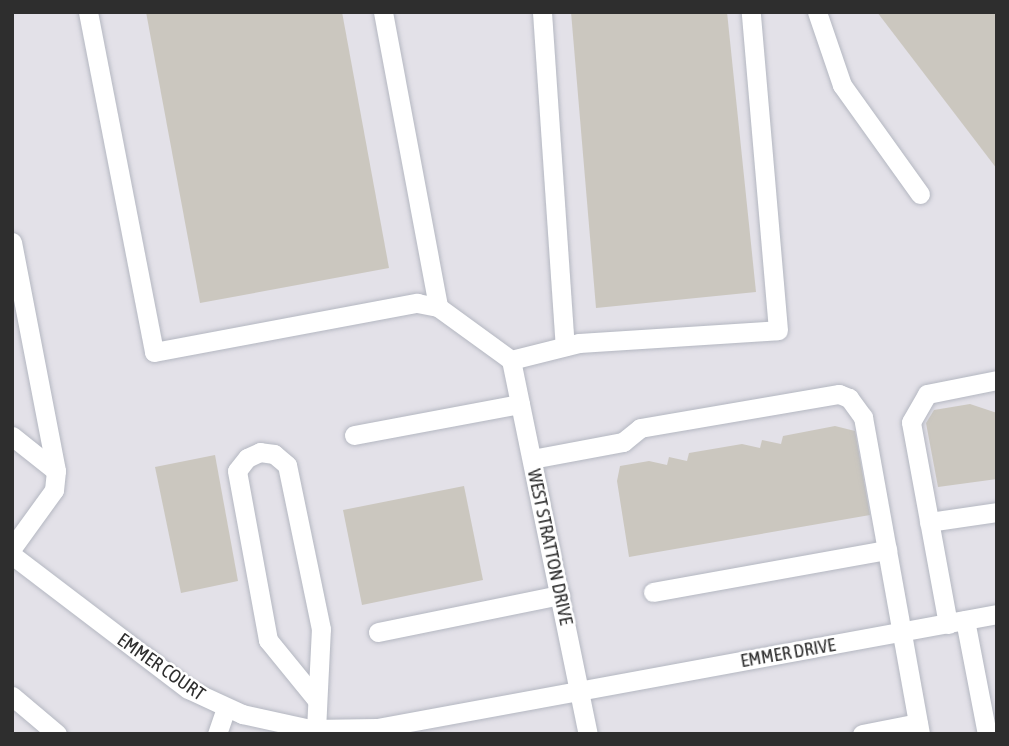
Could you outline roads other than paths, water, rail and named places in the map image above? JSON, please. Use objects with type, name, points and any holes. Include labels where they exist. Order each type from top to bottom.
[{"type":"street","points":[[88,12],[154,352],[417,303],[438,307],[511,360],[565,346],[778,330],[751,12]]},
{"type":"street","points":[[383,12],[438,307]]},
{"type":"street","points":[[542,12],[565,346]]},
{"type":"street","points":[[817,12],[842,85],[920,194]]},
{"type":"street","points":[[12,242],[56,471],[54,490],[12,548]]},
{"type":"street","name":"WEST STRATTON DRIVE","points":[[511,360],[588,734]]},
{"type":"street","points":[[987,734],[929,522],[911,422],[927,394],[997,380]]},
{"type":"street","points":[[532,459],[623,442],[640,428],[839,394],[858,406],[863,417],[919,729],[862,734]]},
{"type":"street","points":[[354,435],[520,404]]},
{"type":"street","points":[[12,436],[56,471]]},
{"type":"street","points":[[316,730],[321,629],[287,466],[274,454],[260,452],[247,458],[237,471],[268,640],[317,699]]},
{"type":"street","points":[[929,522],[997,512]]},
{"type":"street","points":[[653,592],[887,550]]},
{"type":"street","name":"EMMER COURT","points":[[12,555],[156,667],[226,708],[273,723],[316,730],[377,727],[580,691]]},
{"type":"street","points":[[377,632],[560,595]]},
{"type":"street","name":"EMMER DRIVE","points":[[580,691],[997,614]]},
{"type":"street","points":[[12,696],[57,734]]},
{"type":"street","points":[[217,734],[226,708]]}]
